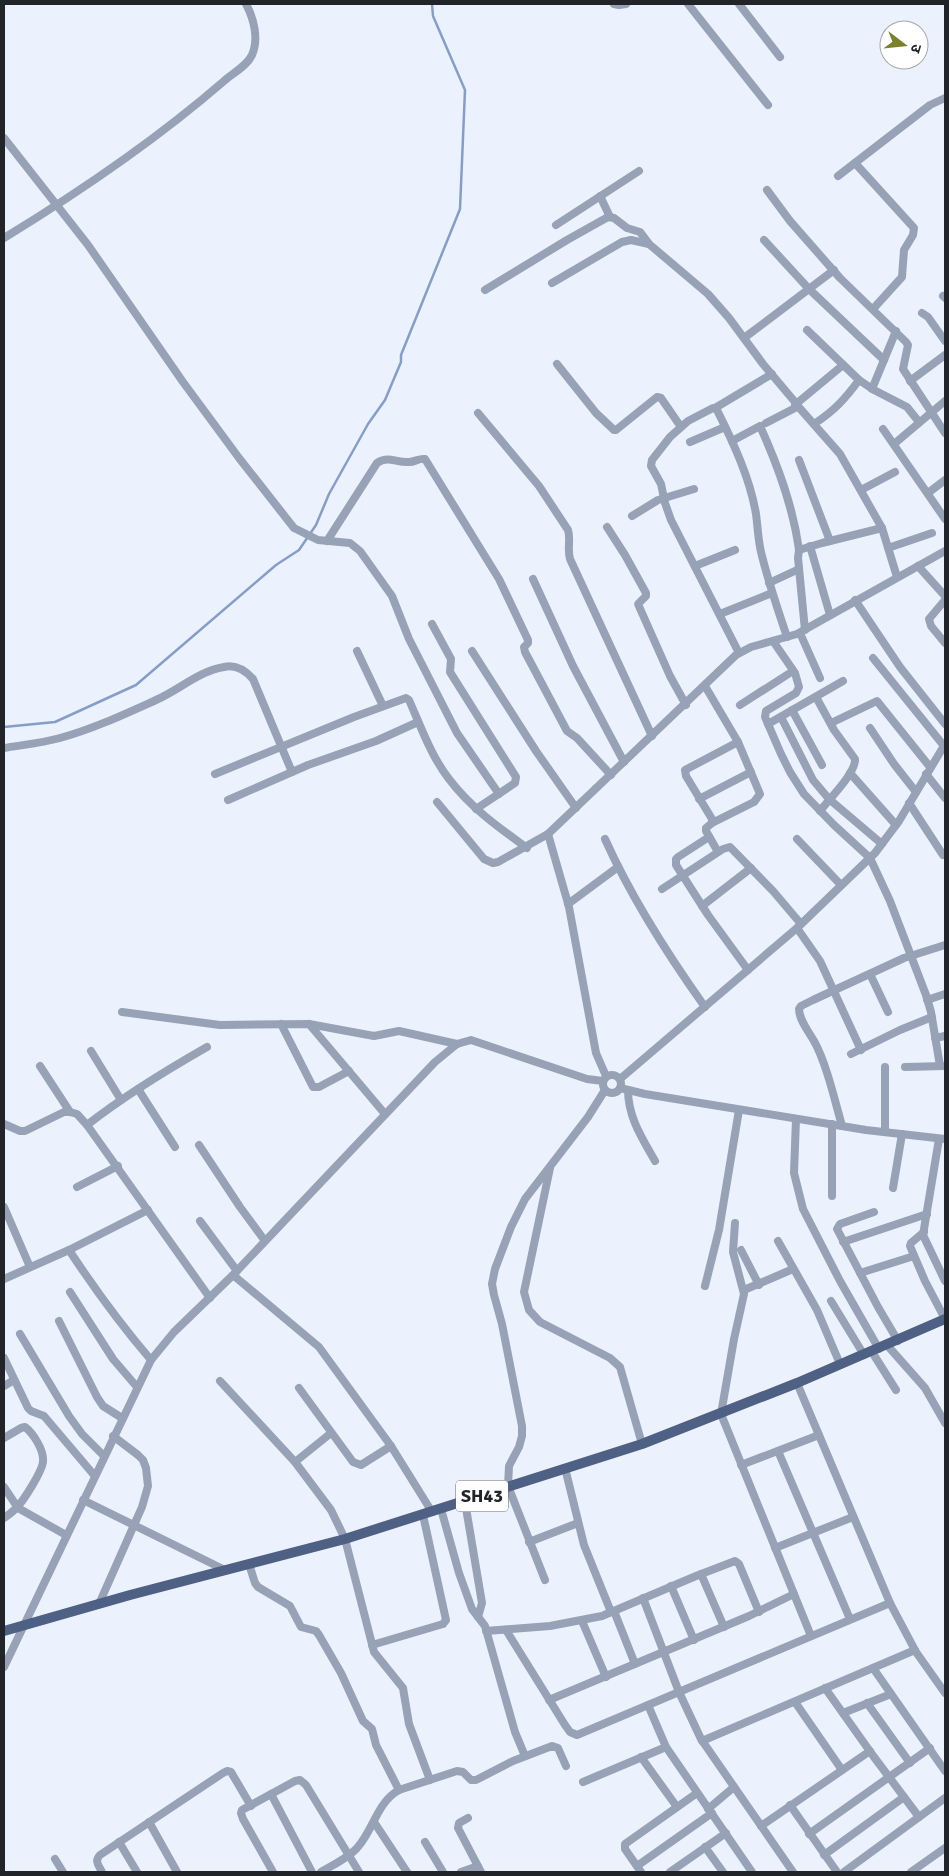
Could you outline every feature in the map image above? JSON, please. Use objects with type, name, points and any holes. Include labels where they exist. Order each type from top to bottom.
[{"type":"main road","name":"SH43","points":[[4,1631],[24,1624],[346,1538],[465,1502],[508,1486],[642,1444],[798,1383],[945,1319]]},
{"type":"street","points":[[4,238],[58,205],[183,116],[248,61],[255,44],[255,28],[246,4]]},
{"type":"street","points":[[614,4],[626,4]]},
{"type":"street","points":[[688,4],[768,105]]},
{"type":"street","points":[[739,4],[780,57]]},
{"type":"street","points":[[838,176],[930,105],[945,98]]},
{"type":"street","points":[[4,138],[88,245],[183,382],[294,528],[323,540],[353,545],[360,551],[389,592],[409,638],[458,733],[499,794]]},
{"type":"street","points":[[855,163],[914,228],[913,235],[904,250],[902,277],[874,309]]},
{"type":"street","points":[[556,225],[639,171]]},
{"type":"street","points":[[767,190],[790,221],[834,270],[908,345],[902,365],[903,369],[945,433]]},
{"type":"street","points":[[600,196],[610,217],[627,228],[640,232],[649,244],[716,301],[796,404],[840,454],[882,528],[897,577]]},
{"type":"street","points":[[485,290],[567,240],[610,217]]},
{"type":"street","points":[[552,283],[622,242],[631,240],[649,244]]},
{"type":"street","points":[[764,240],[809,289],[884,360]]},
{"type":"street","points":[[744,338],[834,270]]},
{"type":"street","points":[[922,313],[928,317],[945,341]]},
{"type":"street","points":[[807,330],[860,380],[872,389],[907,407],[919,422]]},
{"type":"street","points":[[872,389],[896,331]]},
{"type":"street","points":[[910,381],[945,355]]},
{"type":"street","points":[[557,364],[596,413],[614,430],[657,397],[661,398],[682,427]]},
{"type":"street","points":[[766,422],[795,408],[796,404],[844,364]]},
{"type":"street","points":[[739,653],[671,520],[661,484],[651,463],[670,437],[688,421],[716,408],[772,374]]},
{"type":"street","points":[[814,424],[844,401],[860,380]]},
{"type":"street","points":[[894,444],[945,400]]},
{"type":"street","points":[[716,408],[732,441],[750,492],[756,514],[757,536],[769,583],[787,637]]},
{"type":"street","points":[[478,413],[539,486],[568,530],[570,536],[568,552],[570,559],[652,736]]},
{"type":"street","points":[[732,441],[760,426],[788,496],[795,522],[799,550],[802,631],[820,678]]},
{"type":"street","points":[[690,442],[725,427]]},
{"type":"street","points":[[883,429],[945,519]]},
{"type":"street","points":[[323,540],[377,463],[388,458],[411,462],[425,459],[499,579],[528,640],[524,647],[525,652],[567,731],[577,738],[610,775]]},
{"type":"street","points":[[799,460],[830,541]]},
{"type":"street","points":[[860,490],[895,472]]},
{"type":"street","points":[[928,493],[945,480]]},
{"type":"street","points":[[632,516],[664,498],[694,489]]},
{"type":"street","points":[[606,527],[625,555],[646,593],[638,604],[670,676],[686,705]]},
{"type":"street","points":[[799,550],[882,528]]},
{"type":"street","points":[[888,548],[932,533]]},
{"type":"street","points":[[810,546],[830,615]]},
{"type":"street","points":[[695,566],[735,550]]},
{"type":"street","points":[[436,802],[488,862],[498,862],[548,834],[739,653],[750,647],[802,631],[855,600],[945,552]]},
{"type":"street","points":[[918,566],[945,598],[929,619],[931,626],[945,643]]},
{"type":"street","points":[[769,583],[799,570]]},
{"type":"street","points":[[533,580],[573,666],[624,762]]},
{"type":"street","points":[[720,614],[772,593]]},
{"type":"street","points":[[855,600],[900,668],[945,724]]},
{"type":"street","points":[[432,624],[451,658],[450,672],[516,777],[515,783],[476,809]]},
{"type":"street","points":[[773,641],[793,671],[799,684],[796,694],[766,711],[768,724],[790,772],[804,794],[870,858],[912,956],[927,1000],[942,1066],[905,1067]]},
{"type":"street","points":[[357,651],[383,706]]},
{"type":"street","points":[[472,652],[536,751],[576,808]]},
{"type":"street","points":[[620,1079],[799,926],[870,858],[896,824],[916,792],[944,745],[873,658]]},
{"type":"street","points":[[4,748],[61,738],[162,697],[211,670],[226,666],[236,666],[247,671],[253,679],[292,772]]},
{"type":"street","points":[[740,705],[793,671]]},
{"type":"street","points":[[768,724],[843,682]]},
{"type":"street","points":[[705,686],[738,742],[760,791],[758,799],[706,828],[709,838],[718,852]]},
{"type":"street","points":[[816,696],[855,759],[855,764],[850,773],[820,811]]},
{"type":"street","points":[[215,774],[406,698],[409,700],[432,751],[448,778],[476,809],[526,848]]},
{"type":"street","points":[[831,723],[877,701],[928,770],[945,798]]},
{"type":"street","points":[[792,710],[822,765]]},
{"type":"street","points":[[781,717],[795,748],[813,780],[830,799],[882,844]]},
{"type":"street","points":[[228,800],[292,772],[376,741],[418,722]]},
{"type":"street","points":[[870,728],[888,757],[916,792]]},
{"type":"street","points":[[712,823],[712,819],[686,776],[685,770],[738,742]]},
{"type":"street","points":[[700,799],[751,772]]},
{"type":"street","points":[[850,773],[896,824]]},
{"type":"street","points":[[909,803],[943,855]]},
{"type":"street","points":[[545,1580],[508,1486],[509,1466],[519,1447],[522,1426],[502,1324],[494,1295],[493,1277],[511,1227],[525,1199],[588,1117],[605,1090],[604,1079],[596,1053],[568,904],[548,834]]},
{"type":"street","points":[[709,838],[676,859],[676,865],[702,906],[748,970]]},
{"type":"street","points":[[605,839],[618,866],[705,1007]]},
{"type":"street","points":[[797,839],[841,885]]},
{"type":"street","points":[[662,889],[718,852],[730,847],[774,892],[799,926],[820,961],[861,1050]]},
{"type":"street","points":[[568,904],[618,866]]},
{"type":"street","points":[[702,906],[751,868]]},
{"type":"street","points":[[842,1126],[821,1056],[799,1014],[799,1009],[801,1006],[833,990],[912,956],[945,945]]},
{"type":"street","points":[[870,974],[888,1012]]},
{"type":"street","points":[[927,1000],[945,994]]},
{"type":"street","points":[[122,1012],[200,1023],[258,1026],[309,1024],[374,1036],[400,1031],[412,1032],[457,1044]]},
{"type":"street","points":[[851,1054],[932,1017]]},
{"type":"street","points":[[281,1024],[313,1087],[319,1087],[349,1071]]},
{"type":"street","points":[[309,1024],[385,1114]]},
{"type":"street","points":[[935,1038],[945,1036]]},
{"type":"street","points":[[4,1667],[94,1475],[151,1360],[174,1332],[235,1273],[435,1062],[457,1044],[471,1040],[587,1079],[604,1079],[615,1075],[620,1079],[630,1113],[655,1161]]},
{"type":"street","points":[[87,1124],[138,1089],[206,1048]]},
{"type":"street","points":[[91,1051],[121,1100]]},
{"type":"street","points":[[40,1066],[70,1112]]},
{"type":"street","points":[[885,1067],[885,1132]]},
{"type":"street","points":[[138,1089],[175,1147]]},
{"type":"street","points":[[605,1090],[613,1093],[624,1089],[796,1119],[942,1139],[924,1238],[945,1281]]},
{"type":"street","points":[[705,1286],[719,1230],[739,1110]]},
{"type":"street","points":[[4,1124],[20,1131],[25,1131],[64,1112],[76,1114],[87,1124],[118,1166],[210,1298]]},
{"type":"street","points":[[796,1119],[794,1173],[803,1209],[896,1390]]},
{"type":"street","points":[[832,1124],[832,1196]]},
{"type":"street","points":[[893,1188],[902,1134]]},
{"type":"street","points":[[199,1145],[265,1241]]},
{"type":"street","points":[[551,1164],[524,1292],[529,1310],[540,1322],[610,1358],[620,1367],[642,1444]]},
{"type":"street","points":[[77,1187],[118,1166]]},
{"type":"street","points":[[4,1207],[30,1267]]},
{"type":"street","points":[[4,1279],[69,1250],[148,1210]]},
{"type":"street","points":[[874,1212],[837,1226],[838,1234],[898,1341]]},
{"type":"street","points":[[843,1242],[927,1214]]},
{"type":"street","points":[[200,1221],[235,1273],[319,1347],[391,1446],[432,1512],[459,1573],[472,1609],[486,1632],[515,1732],[525,1756]]},
{"type":"street","points":[[735,1223],[733,1252],[744,1290],[721,1414],[811,1636]]},
{"type":"street","points":[[924,1232],[910,1246],[945,1319]]},
{"type":"street","points":[[778,1241],[817,1310],[840,1364]]},
{"type":"street","points":[[69,1250],[131,1338],[151,1360]]},
{"type":"street","points":[[741,1250],[758,1284]]},
{"type":"street","points":[[860,1273],[914,1256]]},
{"type":"street","points":[[744,1290],[793,1269]]},
{"type":"street","points":[[70,1292],[113,1359],[137,1387]]},
{"type":"street","points":[[831,1301],[875,1350],[925,1388],[945,1423]]},
{"type":"street","points":[[59,1321],[97,1397],[103,1406],[122,1418]]},
{"type":"street","points":[[20,1334],[69,1416],[82,1434],[104,1456]]},
{"type":"street","points":[[4,1358],[31,1411],[44,1416],[94,1475]]},
{"type":"street","points":[[4,1386],[14,1380]]},
{"type":"street","points":[[220,1381],[295,1462],[321,1495],[346,1538],[372,1645],[378,1659],[403,1688],[409,1724],[430,1780]]},
{"type":"street","points":[[798,1383],[890,1603],[915,1650],[945,1692]]},
{"type":"street","points":[[299,1388],[353,1462],[362,1465],[391,1446]]},
{"type":"street","points":[[4,1438],[25,1427],[32,1433],[43,1456],[40,1470],[18,1508],[4,1518]]},
{"type":"street","points":[[295,1462],[331,1433]]},
{"type":"street","points":[[741,1465],[819,1435]]},
{"type":"street","points":[[99,1604],[146,1497],[148,1486],[146,1468],[138,1455],[113,1436]]},
{"type":"street","points":[[778,1451],[850,1619]]},
{"type":"street","points":[[564,1468],[584,1545],[635,1664]]},
{"type":"street","points":[[4,1487],[18,1508],[66,1536]]},
{"type":"street","points":[[83,1500],[225,1570]]},
{"type":"street","points":[[465,1502],[482,1603],[478,1617]]},
{"type":"street","points":[[372,1645],[443,1624],[446,1620],[432,1512]]},
{"type":"street","points":[[776,1548],[853,1517]]},
{"type":"street","points":[[529,1542],[578,1523]]},
{"type":"street","points":[[486,1632],[582,1621],[602,1616],[733,1562],[737,1562],[759,1612]]},
{"type":"street","points":[[249,1564],[258,1587],[290,1606],[301,1627],[316,1632],[319,1635],[342,1672],[363,1721],[372,1729],[376,1745],[399,1790]]},
{"type":"street","points":[[701,1574],[724,1627]]},
{"type":"street","points":[[671,1586],[694,1640]]},
{"type":"street","points":[[549,1700],[759,1612],[794,1594]]},
{"type":"street","points":[[643,1598],[680,1692],[702,1741],[793,1872]]},
{"type":"street","points":[[506,1630],[565,1725],[574,1735],[578,1735],[890,1603]]},
{"type":"street","points":[[582,1621],[606,1677]]},
{"type":"street","points":[[702,1741],[915,1650]]},
{"type":"street","points":[[872,1668],[945,1771]]},
{"type":"street","points":[[938,1682],[945,1676]]},
{"type":"street","points":[[825,1688],[920,1817]]},
{"type":"street","points":[[843,1713],[891,1694]]},
{"type":"street","points":[[795,1702],[842,1770]]},
{"type":"street","points":[[868,1703],[910,1763]]},
{"type":"street","points":[[648,1705],[666,1747],[752,1872]]},
{"type":"street","points":[[321,1872],[358,1848],[383,1806],[399,1790],[457,1771],[463,1772],[471,1780],[476,1780],[525,1756],[555,1746],[558,1748],[566,1766]]},
{"type":"street","points":[[583,1782],[666,1747]]},
{"type":"street","points":[[809,1834],[930,1748]]},
{"type":"street","points":[[761,1826],[870,1751]]},
{"type":"street","points":[[641,1757],[677,1807]]},
{"type":"street","points":[[102,1872],[96,1861],[97,1858],[227,1771],[234,1776],[251,1806]]},
{"type":"street","points":[[273,1872],[241,1813],[242,1810],[295,1781],[303,1781],[359,1872]]},
{"type":"street","points":[[697,1793],[625,1844],[625,1848],[639,1869],[710,1811],[734,1787]]},
{"type":"street","points":[[271,1794],[312,1872]]},
{"type":"street","points":[[824,1855],[904,1797]]},
{"type":"street","points":[[844,1872],[945,1798]]},
{"type":"street","points":[[790,1805],[837,1872]]},
{"type":"street","points":[[462,1872],[480,1869],[458,1828],[459,1823],[468,1818]]},
{"type":"street","points":[[149,1822],[177,1872]]},
{"type":"street","points":[[374,1822],[407,1872]]},
{"type":"street","points":[[670,1872],[726,1833]]},
{"type":"street","points":[[119,1842],[137,1872]]},
{"type":"street","points":[[425,1842],[442,1872]]},
{"type":"street","points":[[705,1847],[723,1872]]},
{"type":"street","points":[[915,1871],[945,1848]]},
{"type":"street","points":[[55,1859],[63,1872]]},
{"type":"waterway","points":[[4,727],[55,722],[136,685],[276,565],[299,550],[316,525],[329,494],[368,424],[385,400],[401,362],[401,355],[460,209],[465,90],[433,16],[432,4]]}]
